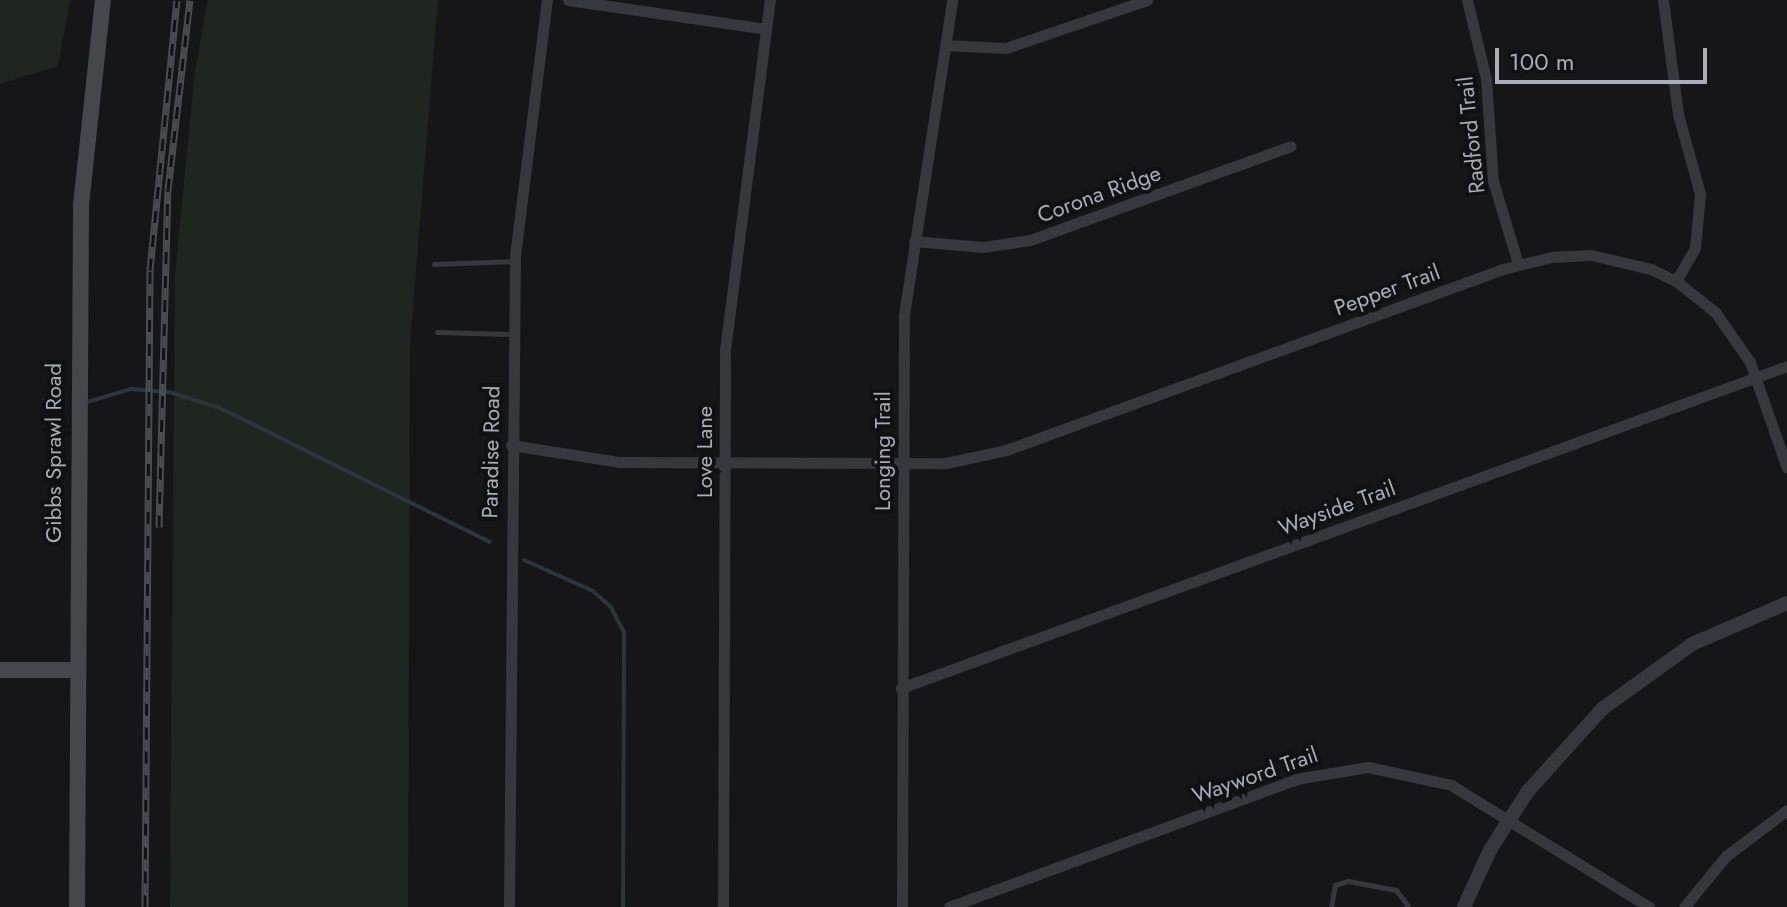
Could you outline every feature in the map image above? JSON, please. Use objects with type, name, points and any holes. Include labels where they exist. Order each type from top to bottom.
[{"type":"main road","name":"Gibbs Sprawl Road","points":[[77,907],[75,670],[81,205],[103,0]]},
{"type":"main road","points":[[0,670],[75,670]]},
{"type":"street","name":"Paradise Road","points":[[509,907],[509,567],[515,261],[547,0]]},
{"type":"street","points":[[568,0],[766,29]]},
{"type":"street","name":"Love Lane","points":[[723,907],[725,461],[733,257],[770,0]]},
{"type":"street","name":"Longing Trail","points":[[902,907],[904,315],[952,0]]},
{"type":"street","points":[[945,45],[1006,48],[1147,0]]},
{"type":"street","name":"Radford Trail","points":[[1467,0],[1486,79],[1493,181],[1518,264]]},
{"type":"street","points":[[1663,0],[1678,114],[1700,194],[1695,248],[1676,281]]},
{"type":"street","name":"Corona Ridge","points":[[914,241],[983,247],[1030,240],[1291,146]]},
{"type":"street","name":"Pepper Trail","points":[[511,445],[619,462],[946,463],[1006,450],[1518,264],[1591,255],[1631,263],[1676,281],[1728,327],[1756,377],[1787,468]]},
{"type":"street","name":"Wayside Trail","points":[[901,688],[1787,366]]},
{"type":"street","points":[[1464,907],[1509,820],[1563,748],[1646,674],[1692,644],[1787,603]]},
{"type":"street","name":"Wayword Trail","points":[[949,907],[1328,770],[1368,767],[1411,773],[1451,785],[1649,907]]},
{"type":"street","points":[[1684,907],[1726,856],[1787,810]]},
{"type":"lane","points":[[434,264],[515,261]]},
{"type":"lane","points":[[437,332],[513,334]]},
{"type":"lane","points":[[1331,907],[1335,885],[1348,881],[1396,890],[1409,907]]},
{"type":"shaded area","points":[[0,0],[70,0],[58,66],[0,84]]},
{"type":"shaded area","points":[[208,0],[438,0],[410,344],[408,907],[170,907],[175,274],[195,69]]},
{"type":"waterway","points":[[87,402],[131,389],[169,392],[220,408],[490,542]]},
{"type":"waterway","points":[[44,400],[61,403]]},
{"type":"waterway","points":[[524,560],[593,591],[611,607],[624,632],[623,907]]},
{"type":"railway","points":[[145,907],[150,270],[177,0]]},
{"type":"railway","points":[[159,527],[168,190],[190,0]]}]
